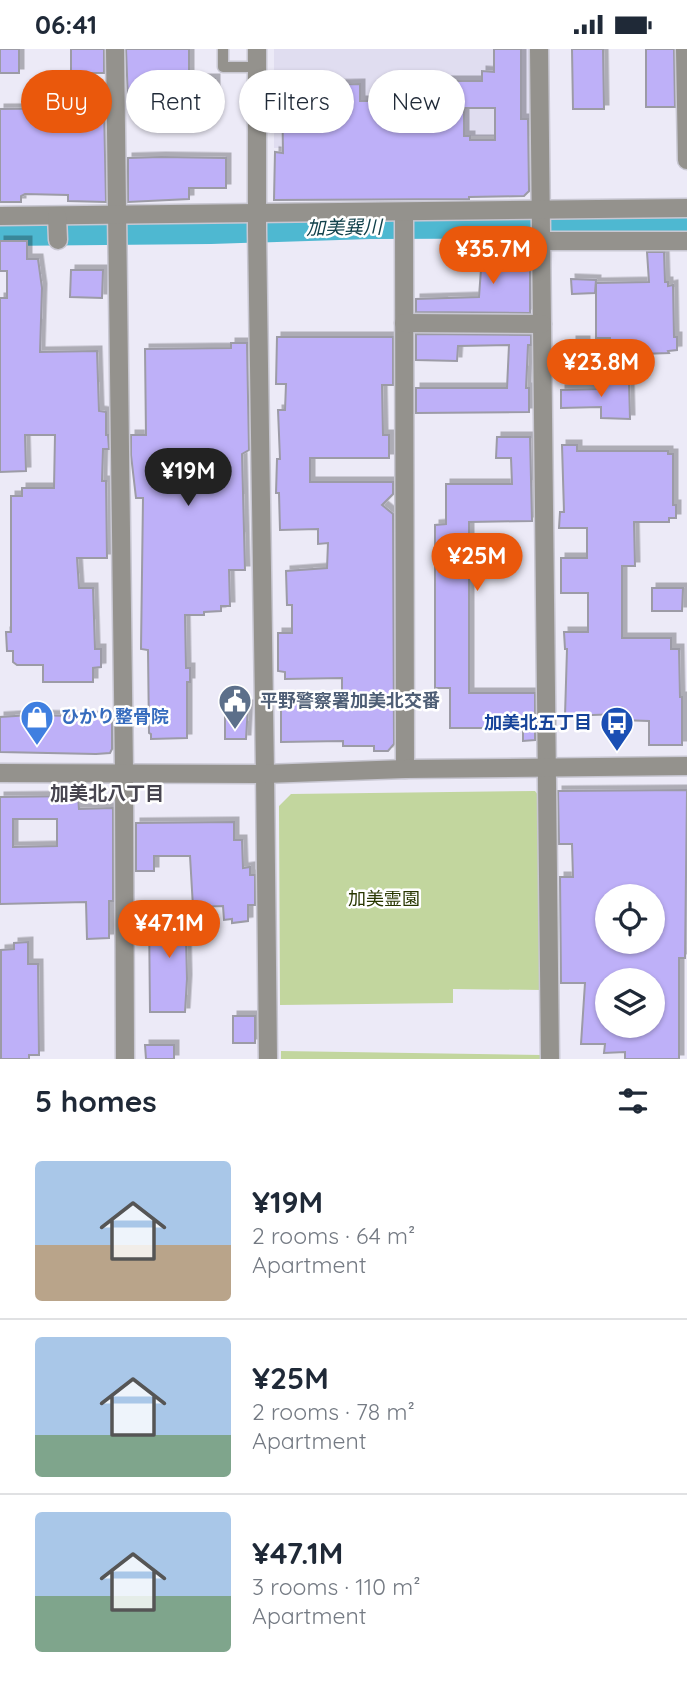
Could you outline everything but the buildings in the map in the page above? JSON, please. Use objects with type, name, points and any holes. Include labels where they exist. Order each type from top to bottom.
[{"type":"street","points":[[115,49],[125,1059]]},
{"type":"street","points":[[539,49],[550,1059]]},
{"type":"street","points":[[685,49],[687,160]]},
{"type":"street","points":[[257,58],[268,1059]]},
{"type":"street","points":[[0,216],[58,229],[257,222],[404,212],[687,208]]},
{"type":"street","points":[[404,212],[405,769]]},
{"type":"street","points":[[541,239],[687,241]]},
{"type":"street","points":[[404,323],[542,324]]},
{"type":"street","points":[[0,773],[265,774],[547,766],[687,766]]},
{"type":"lane","points":[[223,49],[223,67],[257,58]]},
{"type":"shaded area","points":[[274,49],[535,49],[536,136],[379,136],[379,148],[274,148],[274,133],[354,133],[354,70],[274,70]]},
{"type":"green space","name":"加美霊園","points":[[535,791],[539,796],[542,990],[453,989],[453,1003],[280,1005],[279,806],[291,794]]},
{"type":"green space","points":[[281,1051],[542,1055],[542,1059],[281,1059]]},
{"type":"waterway","name":"加美巽川","points":[[0,231],[370,224],[687,223]]},
{"type":"place","name":"平野警察署加美北交番","points":[[235,731]]},
{"type":"place","name":"ひかり整骨院","points":[[37,747]]},
{"type":"place","name":"加美北五丁目","points":[[617,753]]},
{"type":"district","name":"加美北八丁目","points":[[107,793]]}]
